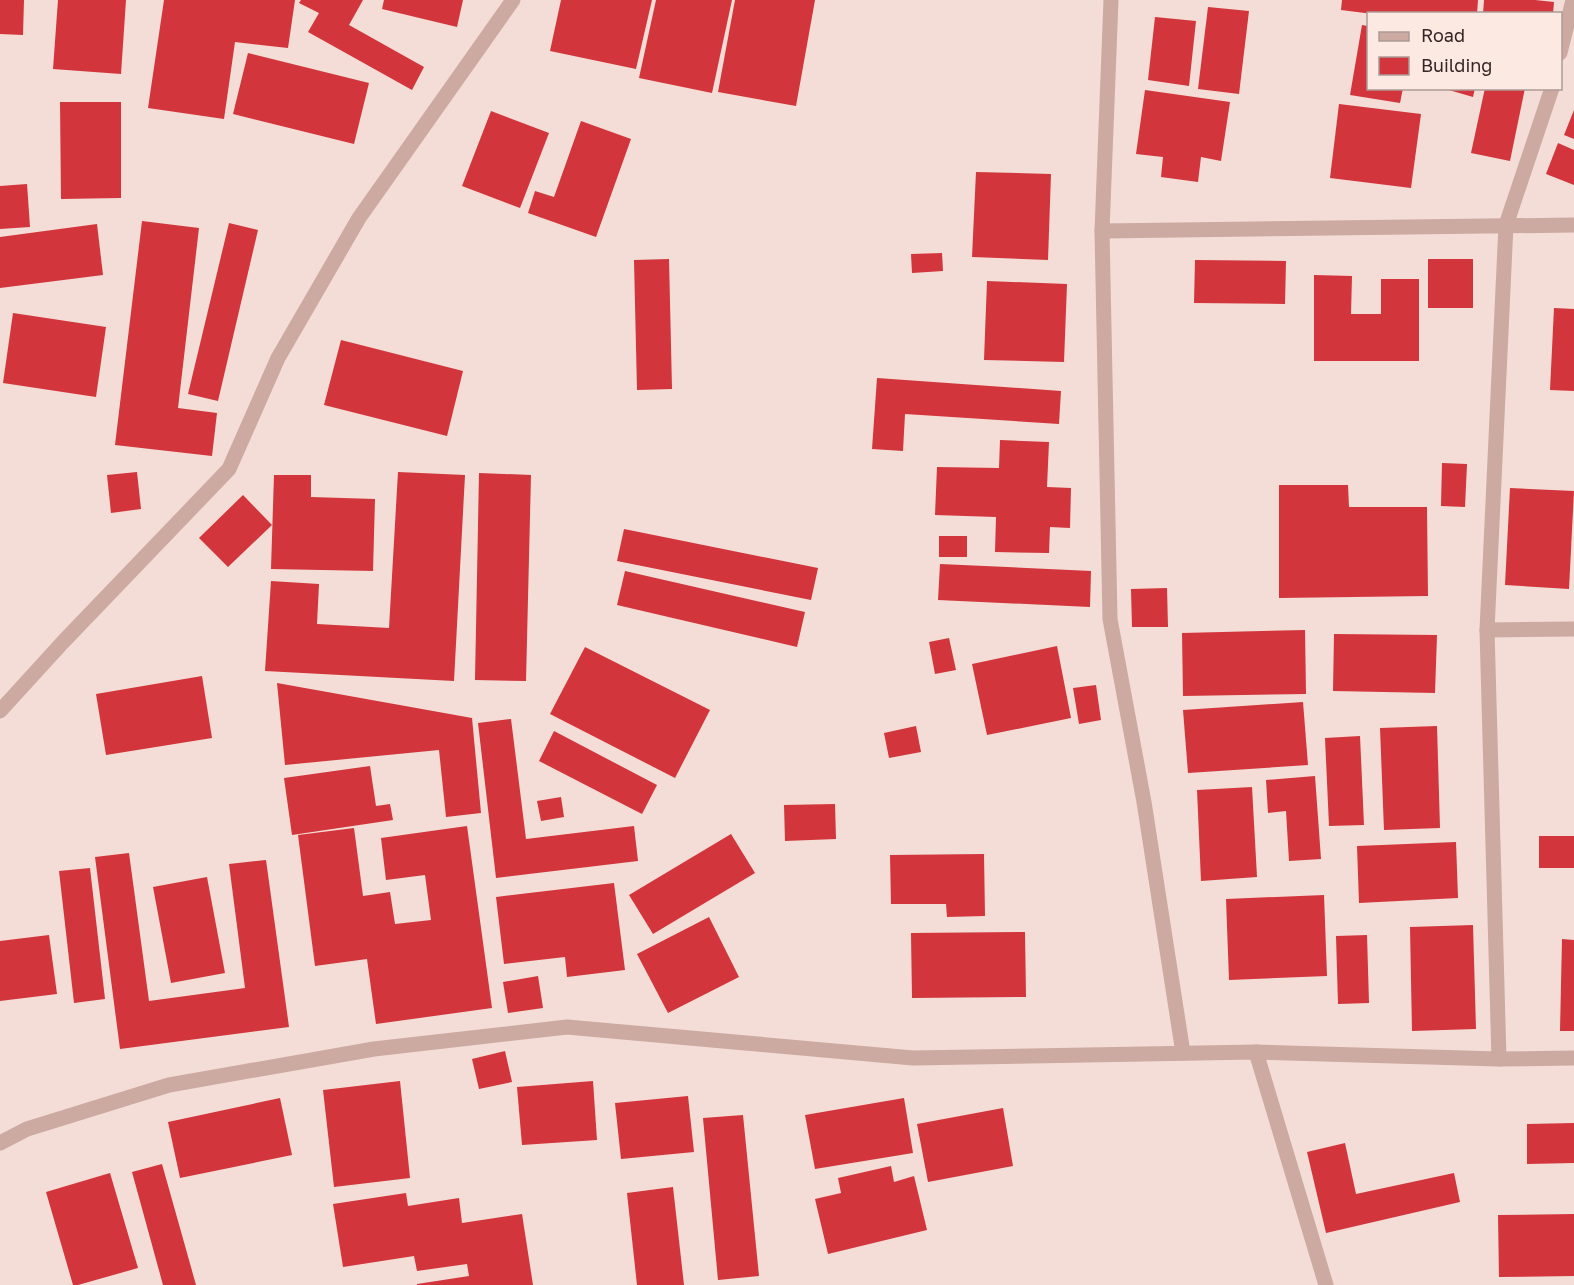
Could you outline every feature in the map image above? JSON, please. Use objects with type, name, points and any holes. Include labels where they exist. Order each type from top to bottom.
[{"type":"street","points":[[0,711],[229,469],[278,358],[359,218],[513,0]]},
{"type":"street","points":[[1111,0],[1102,231],[1110,619],[1144,802],[1182,1053]]},
{"type":"street","points":[[1562,44],[1573,0]]},
{"type":"street","points":[[1499,1059],[1487,630],[1506,225],[1551,90]]},
{"type":"street","points":[[1102,231],[1574,225]]},
{"type":"street","points":[[1487,630],[1574,629]]},
{"type":"street","points":[[0,1143],[27,1129],[169,1085],[374,1048],[567,1027],[913,1058],[1256,1052],[1499,1059],[1574,1058]]},
{"type":"street","points":[[1256,1052],[1326,1285]]},
{"type":"building","points":[[0,0],[24,0],[23,35],[0,34]]},
{"type":"building","points":[[58,0],[126,0],[121,74],[53,69]]},
{"type":"building","points":[[164,0],[295,0],[288,48],[235,42],[224,119],[148,108]]},
{"type":"building","points":[[301,0],[363,0],[349,25],[424,67],[412,90],[308,32],[319,13],[299,3]]},
{"type":"building","points":[[384,0],[463,0],[457,27],[382,9]]},
{"type":"building","points":[[561,0],[652,0],[636,69],[550,51]]},
{"type":"building","points":[[656,0],[732,0],[712,93],[639,78]]},
{"type":"building","points":[[735,0],[815,0],[796,106],[718,92]]},
{"type":"building","points":[[1342,0],[1478,0],[1477,12],[1367,13],[1341,10]]},
{"type":"building","points":[[1484,0],[1554,2],[1553,12],[1483,12]]},
{"type":"building","points":[[1208,7],[1249,11],[1239,94],[1198,89]]},
{"type":"building","points":[[1155,17],[1196,21],[1189,86],[1148,80]]},
{"type":"building","points":[[1362,25],[1367,26],[1367,90],[1403,90],[1400,103],[1350,95]]},
{"type":"building","points":[[248,53],[369,83],[354,144],[233,114]]},
{"type":"building","points":[[1145,90],[1230,102],[1221,161],[1201,157],[1198,182],[1161,177],[1163,157],[1136,154]]},
{"type":"building","points":[[1449,90],[1475,90],[1473,97]]},
{"type":"building","points":[[1485,90],[1525,90],[1510,161],[1471,153]]},
{"type":"building","points":[[60,102],[121,102],[121,198],[61,199]]},
{"type":"building","points":[[1339,104],[1421,114],[1411,188],[1330,178]]},
{"type":"building","points":[[1574,110],[1574,139],[1564,135]]},
{"type":"building","points":[[491,111],[549,133],[520,208],[462,186]]},
{"type":"building","points":[[581,121],[631,139],[596,237],[528,213],[535,191],[554,197]]},
{"type":"building","points":[[1558,143],[1574,150],[1574,185],[1546,174]]},
{"type":"building","points":[[976,172],[1051,174],[1048,260],[972,257]]},
{"type":"building","points":[[27,184],[30,227],[0,229],[0,186]]},
{"type":"building","points":[[142,221],[199,228],[178,408],[217,413],[212,456],[115,445]]},
{"type":"building","points":[[229,223],[258,230],[218,401],[188,394]]},
{"type":"building","points":[[97,224],[103,275],[0,288],[0,237]]},
{"type":"building","points":[[942,253],[943,271],[912,273],[911,254]]},
{"type":"building","points":[[669,259],[672,389],[637,390],[634,260]]},
{"type":"building","points":[[1428,259],[1473,259],[1473,308],[1428,308]]},
{"type":"building","points":[[1195,260],[1286,261],[1285,304],[1194,303]]},
{"type":"building","points":[[1314,275],[1352,276],[1351,314],[1381,314],[1381,279],[1419,279],[1419,361],[1314,361]]},
{"type":"building","points":[[987,281],[1067,284],[1064,362],[984,360]]},
{"type":"building","points":[[1554,308],[1574,309],[1574,391],[1550,390]]},
{"type":"building","points":[[13,313],[106,327],[96,397],[3,383]]},
{"type":"building","points":[[341,340],[463,371],[447,436],[324,405]]},
{"type":"building","points":[[877,378],[1061,391],[1059,424],[905,414],[903,451],[872,449]]},
{"type":"building","points":[[1000,440],[1049,442],[1047,487],[1071,488],[1070,528],[1050,527],[1049,553],[995,552],[996,517],[935,515],[937,467],[999,468]]},
{"type":"building","points":[[1442,463],[1467,464],[1465,507],[1441,506]]},
{"type":"building","points":[[137,472],[141,509],[111,513],[107,475]]},
{"type":"building","points":[[398,472],[465,475],[454,681],[265,671],[271,581],[319,584],[317,624],[389,628]]},
{"type":"building","points":[[479,473],[531,475],[526,681],[475,680]]},
{"type":"building","points":[[274,475],[311,475],[311,497],[375,499],[373,571],[271,569]]},
{"type":"building","points":[[1279,485],[1348,485],[1349,507],[1427,507],[1428,596],[1279,598]]},
{"type":"building","points":[[1510,488],[1574,491],[1569,589],[1505,585]]},
{"type":"building","points":[[243,495],[272,525],[228,567],[199,538]]},
{"type":"building","points":[[624,529],[818,568],[811,600],[617,561]]},
{"type":"building","points":[[939,536],[967,536],[967,557],[939,557]]},
{"type":"building","points":[[940,564],[1091,571],[1090,607],[938,600]]},
{"type":"building","points":[[625,571],[805,612],[797,647],[617,605]]},
{"type":"building","points":[[1167,588],[1168,627],[1132,627],[1131,589]]},
{"type":"building","points":[[1305,630],[1306,694],[1183,696],[1182,633]]},
{"type":"building","points":[[1334,634],[1437,635],[1435,693],[1333,691]]},
{"type":"building","points":[[949,638],[956,670],[935,674],[929,642]]},
{"type":"building","points":[[1057,646],[1071,718],[987,735],[972,664]]},
{"type":"building","points":[[585,647],[710,710],[675,778],[550,714]]},
{"type":"building","points":[[202,676],[212,738],[106,755],[96,694]]},
{"type":"building","points":[[277,683],[472,718],[481,813],[446,817],[439,750],[285,765]]},
{"type":"building","points":[[1096,685],[1101,720],[1079,724],[1073,688]]},
{"type":"building","points":[[1303,702],[1308,765],[1188,773],[1183,710]]},
{"type":"building","points":[[511,719],[526,839],[634,826],[638,861],[496,878],[478,723]]},
{"type":"building","points":[[916,726],[921,752],[889,758],[884,733]]},
{"type":"building","points":[[1437,726],[1440,828],[1384,830],[1380,728]]},
{"type":"building","points":[[554,731],[657,785],[642,814],[539,761]]},
{"type":"building","points":[[1360,736],[1364,825],[1329,826],[1325,738]]},
{"type":"building","points":[[370,766],[376,806],[390,804],[393,820],[292,835],[284,778]]},
{"type":"building","points":[[1315,776],[1321,859],[1289,861],[1286,811],[1268,813],[1266,780]]},
{"type":"building","points":[[1252,787],[1257,877],[1201,881],[1197,790]]},
{"type":"building","points":[[561,797],[564,817],[541,821],[537,801]]},
{"type":"building","points":[[835,804],[836,839],[785,841],[784,805]]},
{"type":"building","points":[[467,826],[492,1008],[376,1024],[367,959],[315,966],[298,835],[354,828],[363,896],[390,892],[395,924],[431,920],[425,875],[386,880],[381,838]]},
{"type":"building","points":[[731,834],[755,873],[653,934],[629,895]]},
{"type":"building","points":[[1539,836],[1574,836],[1574,868],[1539,868]]},
{"type":"building","points":[[1456,842],[1458,898],[1359,903],[1357,846]]},
{"type":"building","points":[[129,853],[149,1001],[245,988],[229,864],[266,860],[289,1027],[120,1049],[95,857]]},
{"type":"building","points":[[984,854],[985,916],[947,917],[946,904],[891,904],[890,855]]},
{"type":"building","points":[[90,868],[105,999],[74,1003],[59,871]]},
{"type":"building","points":[[207,877],[225,973],[171,983],[153,887]]},
{"type":"building","points":[[614,883],[625,970],[567,977],[565,957],[504,964],[496,897]]},
{"type":"building","points":[[1324,895],[1327,976],[1229,980],[1226,899]]},
{"type":"building","points":[[709,917],[739,977],[668,1013],[637,954]]},
{"type":"building","points":[[1473,925],[1476,1029],[1412,1031],[1410,927]]},
{"type":"building","points":[[1025,932],[1026,997],[912,998],[911,933]]},
{"type":"building","points":[[49,935],[57,994],[0,1001],[0,941]]},
{"type":"building","points":[[1367,935],[1369,1003],[1338,1004],[1336,936]]},
{"type":"building","points":[[1562,939],[1574,940],[1574,1031],[1560,1031]]},
{"type":"building","points":[[538,976],[543,1008],[508,1013],[503,982]]},
{"type":"building","points":[[505,1051],[512,1082],[479,1089],[472,1059]]},
{"type":"building","points":[[400,1081],[410,1178],[334,1187],[323,1090]]},
{"type":"building","points":[[593,1081],[597,1140],[522,1145],[517,1087]]},
{"type":"building","points":[[688,1096],[694,1152],[621,1159],[615,1103]]},
{"type":"building","points":[[280,1098],[292,1155],[180,1178],[168,1122]]},
{"type":"building","points":[[904,1098],[913,1153],[815,1169],[805,1115]]},
{"type":"building","points":[[1003,1108],[1013,1166],[928,1182],[917,1124]]},
{"type":"building","points":[[743,1115],[759,1276],[718,1280],[703,1118]]},
{"type":"building","points":[[1574,1123],[1574,1163],[1527,1164],[1527,1124]]},
{"type":"building","points":[[1345,1143],[1356,1194],[1454,1173],[1460,1202],[1326,1233],[1307,1152]]},
{"type":"building","points":[[162,1164],[196,1285],[163,1285],[132,1172]]},
{"type":"building","points":[[891,1166],[894,1182],[914,1176],[927,1230],[828,1254],[815,1199],[841,1193],[838,1178]]},
{"type":"building","points":[[110,1173],[138,1268],[73,1285],[46,1192]]},
{"type":"building","points":[[673,1187],[684,1285],[637,1285],[627,1193]]},
{"type":"building","points":[[406,1193],[408,1206],[459,1198],[462,1223],[522,1214],[533,1285],[417,1285],[469,1276],[467,1264],[417,1271],[414,1256],[343,1267],[333,1204]]},
{"type":"building","points":[[1574,1214],[1574,1276],[1499,1277],[1498,1215]]}]
